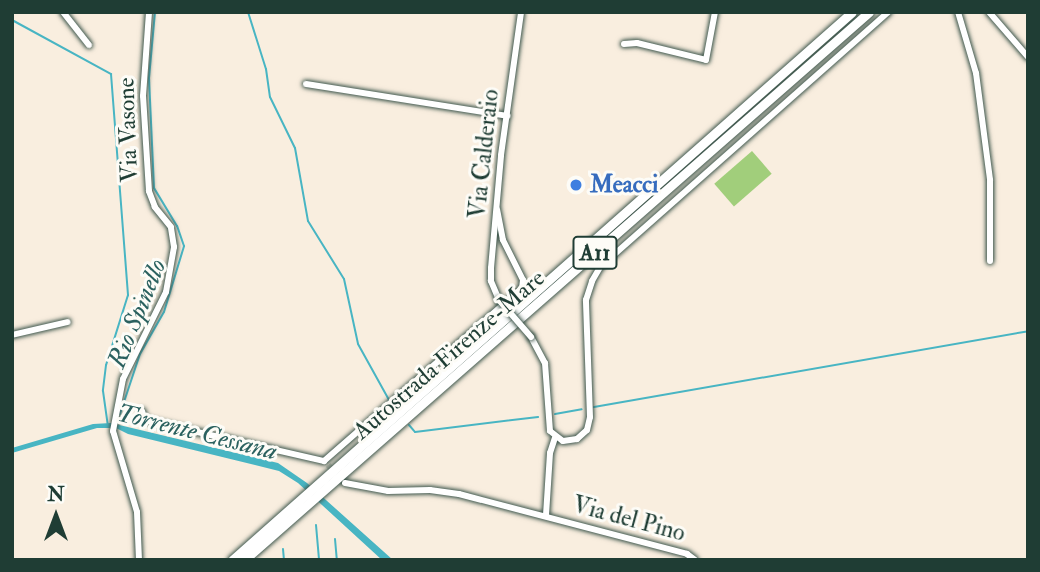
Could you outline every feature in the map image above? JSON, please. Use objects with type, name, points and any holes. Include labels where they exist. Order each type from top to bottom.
[{"type":"highway","name":"Autostrada Firenze-Mare","points":[[244,560],[308,499],[852,12]]},
{"type":"highway","name":"Autostrada Firenze-Mare","points":[[318,490],[869,12]]},
{"type":"highway","name":"Autostrada Firenze-Mare","points":[[232,560],[308,499]]},
{"type":"street","points":[[63,12],[89,44]]},
{"type":"street","name":"Via Vasone","points":[[139,560],[137,512],[113,430],[122,379],[166,292],[174,253],[171,227],[155,207],[149,191],[143,96],[149,12]]},
{"type":"street","name":"Via Calderaio","points":[[521,12],[507,116],[491,281],[499,300],[531,337],[545,363],[549,427],[555,438]]},
{"type":"street","points":[[624,44],[637,43],[706,60],[716,12]]},
{"type":"street","points":[[555,438],[573,441],[584,434],[588,426],[585,310],[588,290],[600,267],[888,12]]},
{"type":"street","points":[[958,12],[975,67],[990,180],[989,261]]},
{"type":"street","points":[[989,12],[1028,57]]},
{"type":"street","points":[[306,84],[507,116]]},
{"type":"street","points":[[142,411],[145,420],[326,463],[522,288],[523,280],[503,240],[497,210]]},
{"type":"street","points":[[12,335],[68,322]]},
{"type":"street","name":"Via del Pino","points":[[555,438],[550,453],[546,516],[687,554],[695,560]]},
{"type":"street","points":[[345,483],[388,491],[449,492],[546,516]]},
{"type":"green space","points":[[752,151],[772,174],[734,206],[714,184]]},
{"type":"water","points":[[111,423],[278,463],[307,483],[393,560],[382,560],[298,483],[279,471],[128,434],[116,428],[97,428],[12,453],[12,448],[93,424]]},
{"type":"waterway","name":"Rio Spinello","points":[[120,414],[140,354],[164,312],[184,246],[177,226],[154,188],[149,78],[155,12]]},
{"type":"waterway","points":[[248,12],[266,69],[270,97],[295,148],[308,221],[344,279],[358,344],[389,400]]},
{"type":"waterway","name":"Torrente Cessana","points":[[12,20],[111,74],[128,295],[106,365],[103,391],[108,425]]},
{"type":"waterway","points":[[594,407],[1028,331]]},
{"type":"waterway","points":[[555,414],[582,409]]},
{"type":"waterway","points":[[409,425],[415,432],[538,417]]},
{"type":"waterway","points":[[316,525],[319,560]]},
{"type":"waterway","points":[[335,539],[337,560]]},
{"type":"waterway","points":[[283,549],[284,560]]},
{"type":"tunnel","points":[[328,465],[345,483]]},
{"type":"place","name":"Meacci","points":[[576,185]]}]
